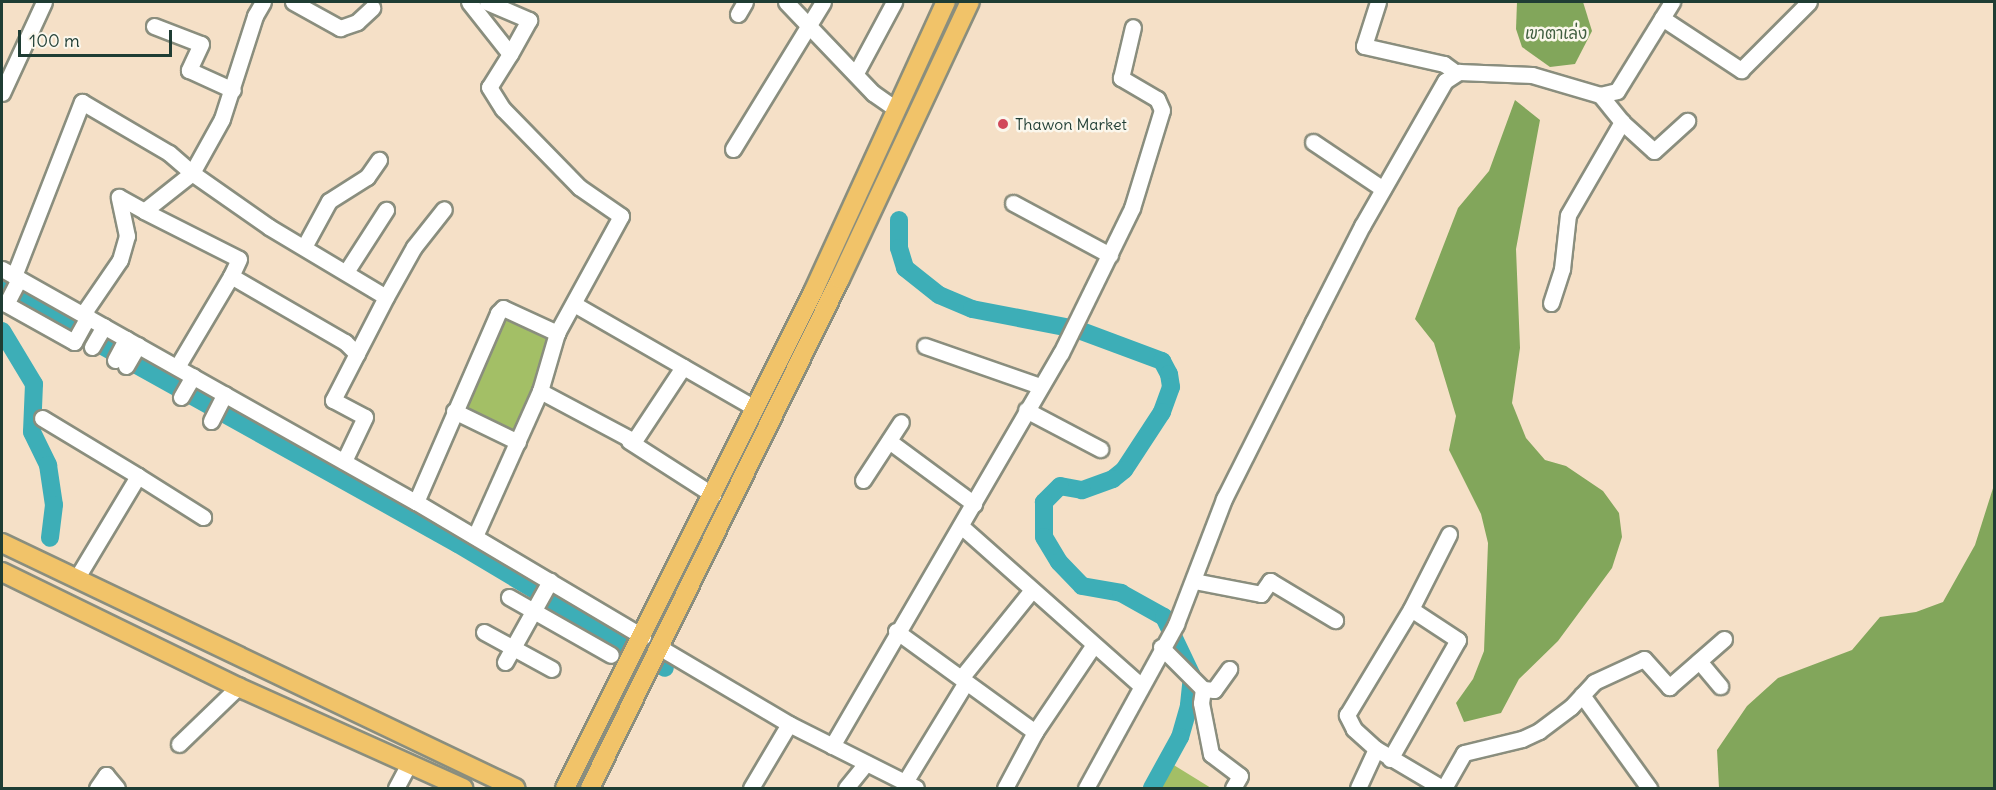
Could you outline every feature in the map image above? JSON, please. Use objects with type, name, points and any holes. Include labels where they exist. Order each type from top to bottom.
[{"type":"main road","points":[[563,789],[631,661],[756,408],[946,2]]},
{"type":"main road","points":[[590,789],[835,289],[970,2]]},
{"type":"main road","points":[[2,543],[515,789]]},
{"type":"main road","points":[[2,572],[238,687],[463,788]]},
{"type":"main road","points":[[641,640],[654,657]]},
{"type":"street","points":[[2,93],[44,2]]},
{"type":"street","points":[[144,211],[192,174],[233,90],[255,16],[263,2]]},
{"type":"street","points":[[293,2],[340,28],[357,22],[372,8]]},
{"type":"street","points":[[469,2],[510,54]]},
{"type":"street","points":[[475,536],[540,391],[558,333],[621,216],[579,187],[503,109],[489,87],[529,20],[487,2]]},
{"type":"street","points":[[786,2],[873,93],[897,110]]},
{"type":"street","points":[[733,149],[811,26],[823,2]]},
{"type":"street","points":[[856,73],[894,2]]},
{"type":"street","points":[[1378,2],[1364,46],[1444,64],[1455,72],[1532,75],[1600,95],[1617,90],[1672,2]]},
{"type":"street","points":[[1662,18],[1741,70],[1809,2]]},
{"type":"street","points":[[154,26],[201,44],[189,70],[233,90]]},
{"type":"street","points":[[832,746],[896,630],[961,526],[1061,352],[1132,208],[1161,119],[1157,99],[1121,78],[1133,27]]},
{"type":"street","points":[[1086,789],[1140,685],[1176,624],[1239,468],[1383,189],[1437,93],[1455,72]]},
{"type":"street","points":[[1600,95],[1622,122],[1654,151],[1688,121]]},
{"type":"street","points":[[177,367],[239,259],[119,197],[127,236],[120,260],[86,316],[74,342],[6,304],[13,276],[82,102],[169,153],[192,174],[386,297]]},
{"type":"street","points":[[1551,303],[1562,269],[1568,215],[1622,122]]},
{"type":"street","points":[[1312,142],[1383,189]]},
{"type":"street","points":[[304,247],[329,201],[368,177],[379,160]]},
{"type":"street","points":[[1013,202],[1110,255]]},
{"type":"street","points":[[344,461],[365,417],[333,400],[414,246],[444,209]]},
{"type":"street","points":[[346,272],[386,210]]},
{"type":"street","points":[[13,276],[193,376],[223,398],[344,461],[475,536],[641,640]]},
{"type":"street","points":[[231,276],[345,342],[357,354]]},
{"type":"street","points":[[574,304],[756,408]]},
{"type":"street","points":[[416,502],[454,411],[503,308],[558,333]]},
{"type":"street","points":[[92,347],[103,326]]},
{"type":"street","points":[[120,363],[132,342]]},
{"type":"street","points":[[926,346],[1040,386]]},
{"type":"street","points":[[629,441],[638,440],[683,367]]},
{"type":"street","points":[[182,397],[193,376]]},
{"type":"street","points":[[540,391],[629,441],[713,495]]},
{"type":"street","points":[[211,421],[223,398]]},
{"type":"street","points":[[1026,410],[1100,449]]},
{"type":"street","points":[[454,411],[518,442]]},
{"type":"street","points":[[42,418],[203,517]]},
{"type":"street","points":[[863,480],[901,422]]},
{"type":"street","points":[[889,441],[974,504]]},
{"type":"street","points":[[68,576],[138,477]]},
{"type":"street","points":[[961,526],[1093,646],[1140,685]]},
{"type":"street","points":[[1449,534],[1411,609],[1347,715],[1354,729],[1376,749],[1443,789],[1464,753],[1530,735],[1582,695],[1594,682],[1644,659],[1669,687],[1724,639]]},
{"type":"street","points":[[1194,581],[1261,594],[1270,581],[1335,620]]},
{"type":"street","points":[[509,655],[549,584]]},
{"type":"street","points":[[654,657],[910,785],[964,680],[1032,590]]},
{"type":"street","points":[[509,597],[536,607],[611,655]]},
{"type":"street","points":[[1390,759],[1458,640],[1411,609]]},
{"type":"street","points":[[896,630],[1035,732]]},
{"type":"street","points":[[484,632],[509,655],[552,669]]},
{"type":"street","points":[[1163,645],[1201,686],[1214,690],[1230,669]]},
{"type":"street","points":[[1005,789],[1035,732],[1093,646]]},
{"type":"street","points":[[1699,661],[1720,686]]},
{"type":"street","points":[[1201,686],[1201,703],[1211,754],[1240,776],[1233,789]]},
{"type":"street","points":[[179,744],[238,687]]},
{"type":"street","points":[[1582,695],[1649,789]]},
{"type":"street","points":[[751,789],[789,724]]},
{"type":"street","points":[[1358,789],[1376,749]]},
{"type":"street","points":[[846,789],[866,763]]},
{"type":"street","points":[[396,789],[409,764]]},
{"type":"street","points":[[97,789],[106,775],[117,789]]},
{"type":"green space","name":"เขาตาเล่ง","points":[[1517,2],[1583,2],[1592,31],[1575,64],[1550,67],[1522,47],[1516,29]]},
{"type":"green space","points":[[1515,100],[1540,120],[1516,249],[1520,348],[1512,403],[1526,438],[1545,460],[1566,466],[1603,491],[1619,513],[1622,537],[1612,568],[1558,641],[1519,679],[1501,713],[1464,722],[1456,703],[1473,679],[1484,651],[1488,543],[1481,514],[1449,450],[1456,416],[1434,343],[1415,319],[1458,208],[1489,171]]},
{"type":"green space","points":[[498,313],[557,333],[518,442],[454,411]]},
{"type":"green space","points":[[1994,485],[1994,788],[1719,788],[1717,750],[1747,706],[1778,678],[1852,650],[1880,617],[1916,612],[1943,602],[1975,545]]},
{"type":"green space","points":[[1164,759],[1211,788],[1146,788]]},
{"type":"waterway","points":[[899,220],[899,248],[905,268],[939,295],[972,309],[1076,329],[1162,361],[1169,374],[1171,387],[1162,412],[1124,470],[1113,479],[1082,490],[1060,486],[1044,502],[1044,537],[1059,562],[1082,586],[1121,593],[1164,617],[1192,676],[1189,706],[1180,737],[1152,788]]},
{"type":"waterway","points":[[2,290],[458,544],[665,668]]},
{"type":"waterway","points":[[2,331],[34,384],[32,432],[48,465],[54,505],[50,538]]},
{"type":"place","name":"Thawon Market","points":[[1003,124]]}]
